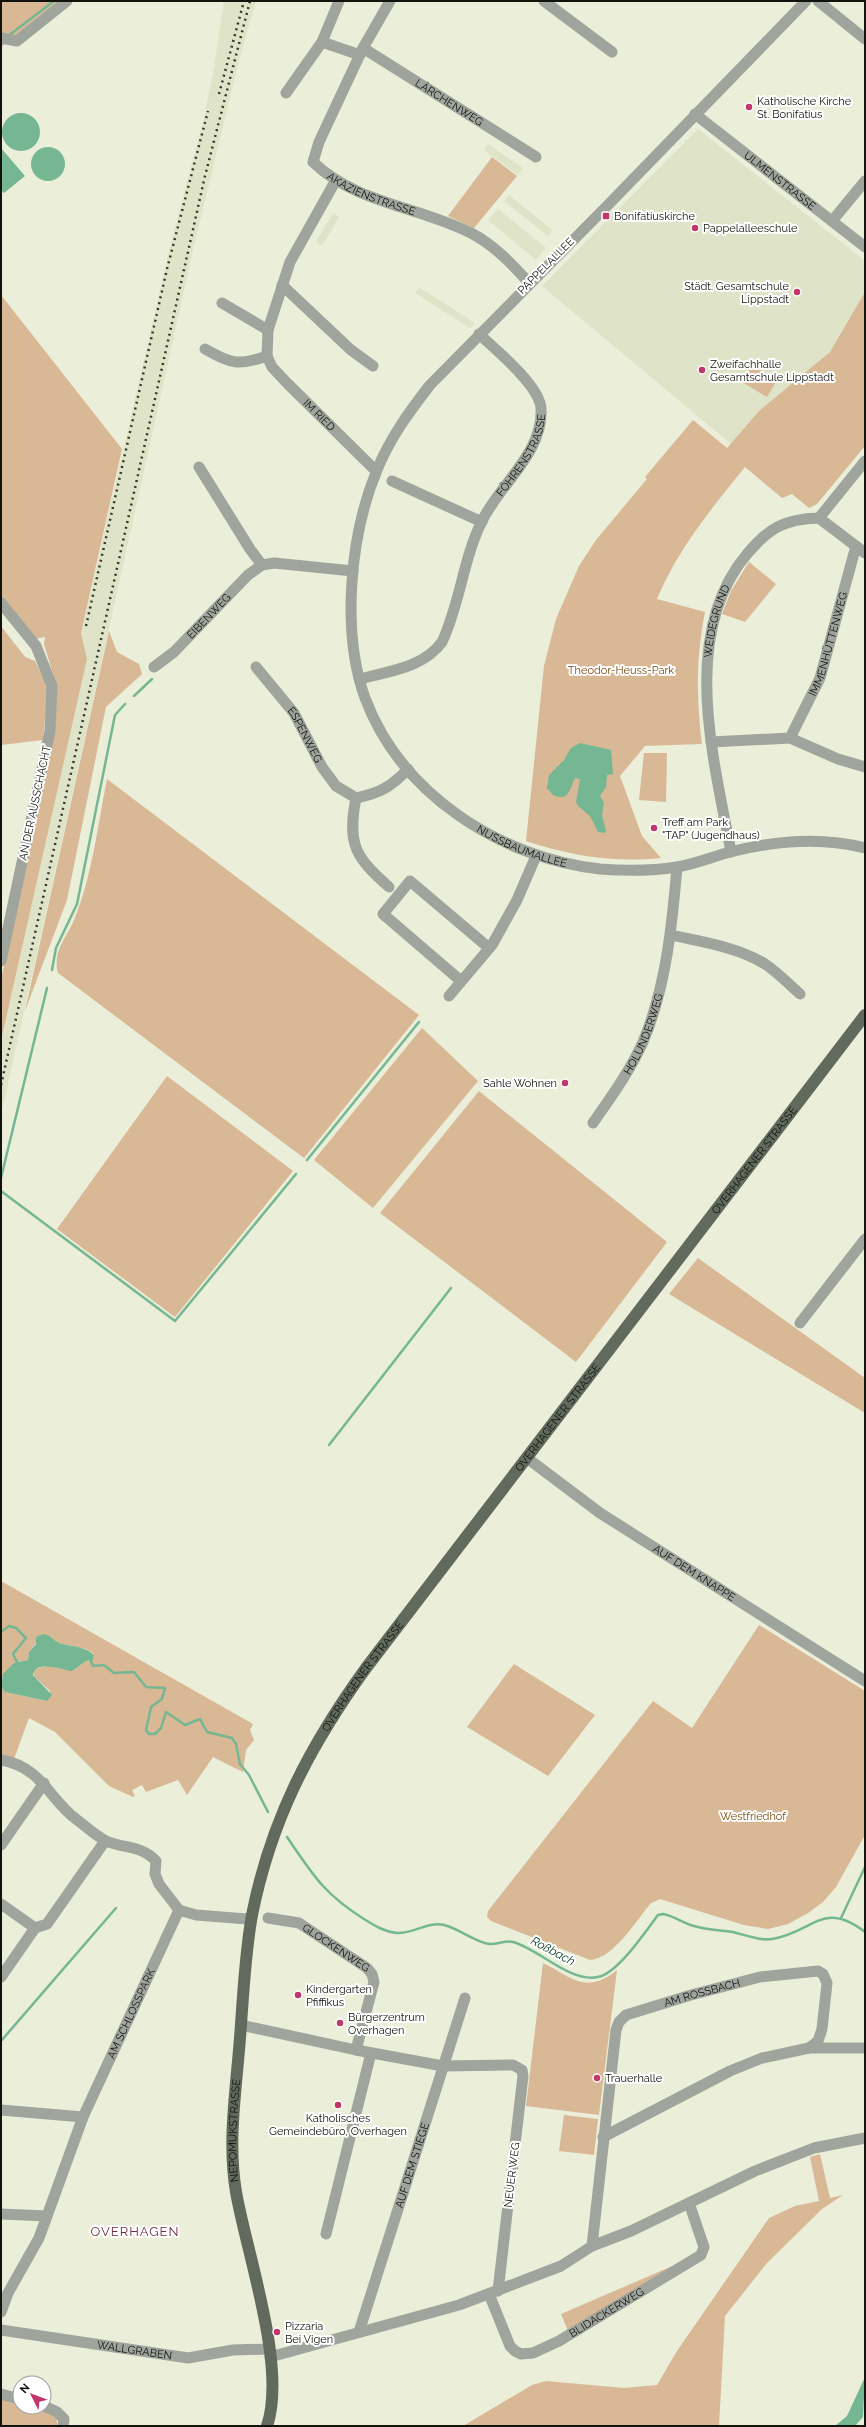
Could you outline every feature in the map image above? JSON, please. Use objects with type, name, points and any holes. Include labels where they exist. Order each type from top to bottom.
[{"type":"main road","name":"OVERHAGENER STRASSE","points":[[274,1833],[298,1775],[335,1711],[865,1016]]},
{"type":"main road","name":"NEPOMUKSTRASSE","points":[[267,2426],[272,2407],[273,2380],[233,2168],[232,2141],[241,2025],[252,1916],[274,1833]]},
{"type":"street","points":[[3,39],[17,41],[67,1]]},
{"type":"street","points":[[286,93],[322,42],[339,1]]},
{"type":"street","name":"AKAZIENSTRASSE","points":[[390,1],[361,52],[314,154],[313,162],[336,180],[371,196],[442,221],[472,234],[505,257],[529,283]]},
{"type":"street","points":[[544,1],[612,52]]},
{"type":"street","name":"PAPPELALLEE","points":[[353,571],[358,535],[376,471],[393,437],[430,385],[529,283],[607,206],[806,1]]},
{"type":"street","points":[[818,1],[865,38]]},
{"type":"street","points":[[322,42],[361,52]]},
{"type":"street","name":"LÄRCHENWEG","points":[[361,52],[536,157]]},
{"type":"street","name":"ULMENSTRASSE","points":[[695,114],[865,247]]},
{"type":"street","points":[[205,349],[229,362],[244,364],[267,356],[268,330],[290,262],[336,180]]},
{"type":"street","points":[[832,221],[865,181]]},
{"type":"street","points":[[282,285],[351,350],[373,366]]},
{"type":"street","points":[[222,303],[268,330]]},
{"type":"street","name":"FÖHRENSTRASSE","points":[[360,679],[419,663],[435,652],[448,631],[482,522],[502,488],[524,460],[538,433],[541,406],[531,386],[514,367],[479,334]]},
{"type":"street","name":"IM RIED","points":[[267,356],[272,367],[287,383],[376,471]]},
{"type":"street","points":[[860,549],[819,518],[865,461]]},
{"type":"street","points":[[200,467],[250,549],[262,565],[274,563],[353,571]]},
{"type":"street","points":[[392,481],[482,522]]},
{"type":"street","name":"WEIDEGRUND","points":[[731,852],[711,742],[708,707],[708,658],[714,617],[723,593],[743,559],[770,531],[782,524],[800,518],[819,518]]},
{"type":"street","name":"IMMENHÜTTENWEG","points":[[790,738],[820,678],[860,549]]},
{"type":"street","name":"EIBENWEG","points":[[154,667],[174,652],[248,575],[262,565]]},
{"type":"street","name":"NUSSBAUMALLEE","points":[[353,571],[354,648],[360,679],[369,706],[408,769],[433,795],[475,827],[536,856],[579,866],[628,871],[678,867],[731,852],[793,840],[848,844],[865,848]]},
{"type":"street","name":"AN DER AUSSCHACHT","points":[[1,604],[36,646],[52,686],[50,731],[1,961]]},
{"type":"street","name":"ESPENWEG","points":[[256,667],[294,713],[322,767],[336,786],[356,798]]},
{"type":"street","points":[[711,742],[790,738],[838,759],[865,767]]},
{"type":"street","points":[[388,887],[366,867],[354,847],[351,821],[356,798],[377,794],[395,783],[408,769]]},
{"type":"street","points":[[449,996],[489,948],[517,900],[536,856]]},
{"type":"street","name":"HOLUNDERWEG","points":[[593,1123],[627,1072],[642,1043],[663,977],[671,935],[678,867]]},
{"type":"street","points":[[461,981],[383,914],[406,886],[410,882],[489,948]]},
{"type":"street","points":[[671,935],[715,945],[751,957],[765,964],[800,994]]},
{"type":"street","points":[[800,1323],[864,1244]]},
{"type":"street","name":"AUF DEM KNAPPE","points":[[528,1458],[600,1513],[824,1653],[828,1658],[865,1681]]},
{"type":"street","points":[[1,1760],[15,1764],[44,1783],[72,1816],[106,1841],[148,1852],[156,1861],[155,1874],[159,1884],[179,1910],[196,1915],[247,1919],[252,1916]]},
{"type":"street","points":[[1,1845],[44,1783]]},
{"type":"street","points":[[1,1977],[35,1928],[47,1924],[106,1841]]},
{"type":"street","points":[[1,1904],[35,1928]]},
{"type":"street","name":"AM SCHLOSSPARK","points":[[1,2312],[8,2293],[38,2238],[83,2117],[179,1910]]},
{"type":"street","name":"GLOCKENWEG","points":[[268,1918],[299,1923],[367,1968],[372,1974],[374,1982],[356,2050]]},
{"type":"street","name":"AM ROSSBACH","points":[[592,2246],[616,2030],[619,2022],[626,2015],[690,1995],[760,1977],[818,1971],[823,1974],[827,1983],[822,2029],[818,2041],[809,2048]]},
{"type":"street","name":"AUF DEM STIEGE","points":[[359,2332],[465,1998]]},
{"type":"street","points":[[241,2025],[356,2050],[443,2066]]},
{"type":"street","points":[[603,2137],[730,2071],[767,2057],[809,2048],[865,2048]]},
{"type":"street","points":[[326,2234],[371,2053]]},
{"type":"street","name":"NEUER WEG","points":[[443,2066],[513,2065],[522,2070],[523,2076],[493,2292]]},
{"type":"street","points":[[1,2110],[83,2117]]},
{"type":"street","points":[[269,2353],[359,2332],[459,2305],[561,2266],[592,2246],[755,2171],[814,2148],[865,2138]]},
{"type":"street","name":"BLIDACKERWEG","points":[[493,2292],[510,2346],[521,2354],[533,2353],[559,2341],[701,2255],[704,2247],[689,2202]]},
{"type":"street","points":[[1,2214],[47,2216]]},
{"type":"street","name":"WALLGRABEN","points":[[1,2330],[188,2358],[233,2350],[269,2353]]},
{"type":"street","points":[[1,2394],[12,2397]]},
{"type":"street","points":[[52,2410],[57,2412],[64,2419],[62,2426]]},
{"type":"shaded area","points":[[224,1],[256,1],[239,60],[193,250],[1,1115],[1,1042],[87,659],[81,633],[171,243],[204,118],[214,68]]},
{"type":"shaded area","points":[[21,113],[31,116],[37,122],[40,132],[37,142],[31,148],[21,151],[11,148],[5,142],[2,132],[5,122],[11,116]]},
{"type":"shaded area","points":[[698,129],[865,261],[865,292],[835,345],[824,358],[759,411],[731,444],[542,286]]},
{"type":"shaded area","points":[[488,144],[523,168],[518,175],[484,150]]},
{"type":"shaded area","points":[[45,147],[51,147],[55,148],[62,154],[65,164],[64,171],[58,178],[51,181],[45,181],[41,180],[34,174],[31,167],[31,161],[32,157],[38,150]]},
{"type":"shaded area","points":[[1,148],[25,176],[4,193],[1,190]]},
{"type":"shaded area","points":[[509,195],[552,230],[548,236],[504,201]]},
{"type":"shaded area","points":[[498,209],[546,248],[536,260],[488,220]]},
{"type":"shaded area","points":[[333,213],[339,217],[322,246],[316,242]]},
{"type":"shaded area","points":[[419,287],[475,323],[470,328],[415,293]]},
{"type":"shaded area","points":[[580,743],[611,750],[613,774],[607,775],[606,787],[600,796],[604,803],[602,815],[606,831],[604,833],[598,832],[590,816],[578,806],[576,802],[580,779],[575,778],[568,794],[562,797],[553,795],[547,788],[549,775],[564,760],[571,748]]},
{"type":"shaded area","points":[[43,1634],[48,1635],[60,1643],[79,1647],[91,1652],[94,1655],[93,1660],[86,1661],[72,1671],[44,1666],[35,1670],[33,1675],[52,1695],[47,1701],[5,1692],[1,1687],[3,1674],[14,1663],[28,1660],[29,1652],[36,1644],[36,1637]]},
{"type":"shaded area","points":[[865,2377],[863,2417],[855,2426],[835,2426],[847,2416]]},
{"type":"green space","points":[[1,1],[60,1],[1,47]]},
{"type":"green space","points":[[492,157],[517,176],[474,228],[448,216]]},
{"type":"green space","name":"Theodor-Heuss-Park","points":[[865,292],[865,446],[817,504],[809,508],[792,494],[782,498],[745,467],[685,546],[665,581],[657,599],[705,612],[700,645],[698,678],[702,744],[645,746],[620,776],[642,836],[661,858],[626,860],[593,857],[559,851],[526,841],[544,666],[556,619],[579,566],[596,540],[647,479],[645,477],[693,420],[727,448],[759,411],[830,352]]},
{"type":"green space","points":[[1,295],[122,449],[81,633],[87,659],[1,1041],[1,980],[55,731],[56,684],[44,644],[45,637],[35,639],[1,596]]},
{"type":"green space","points":[[752,365],[777,380],[767,397],[742,382]]},
{"type":"green space","points":[[749,562],[776,584],[745,622],[722,614],[731,591]]},
{"type":"green space","points":[[1,626],[25,657],[35,661],[48,687],[43,740],[1,745]]},
{"type":"green space","points":[[109,631],[117,652],[139,664],[142,674],[106,707],[67,900],[25,1011]]},
{"type":"green space","points":[[644,753],[667,753],[666,802],[639,800]]},
{"type":"green space","points":[[107,779],[419,1015],[304,1158],[58,973],[58,952],[74,920],[90,868]]},
{"type":"green space","points":[[422,1028],[478,1081],[373,1208],[314,1160]]},
{"type":"green space","points":[[167,1076],[293,1171],[175,1317],[57,1229]]},
{"type":"green space","points":[[479,1091],[667,1242],[576,1362],[380,1213]]},
{"type":"green space","points":[[698,1258],[865,1378],[865,1413],[669,1294]]},
{"type":"green space","points":[[1,1581],[253,1724],[250,1730],[254,1740],[246,1750],[243,1772],[213,1757],[187,1795],[178,1780],[146,1792],[142,1785],[132,1790],[135,1796],[133,1797],[109,1786],[55,1732],[29,1718],[14,1759],[1,1757],[1,1687],[5,1692],[47,1701],[50,1691],[35,1677],[33,1672],[46,1666],[63,1668],[72,1671],[86,1661],[93,1660],[94,1654],[83,1648],[57,1642],[43,1634],[29,1652],[28,1660],[17,1662],[1,1679]]},
{"type":"green space","name":"Westfriedhof","points":[[759,1625],[865,1691],[865,1835],[836,1887],[823,1902],[808,1913],[788,1924],[768,1929],[744,1925],[660,1899],[651,1903],[616,1946],[599,1958],[590,1960],[491,1921],[487,1917],[488,1911],[653,1701],[692,1728]]},
{"type":"green space","points":[[514,1664],[595,1715],[548,1776],[467,1727]]},
{"type":"green space","points":[[543,1963],[580,1982],[588,1983],[597,1982],[617,1970],[599,2115],[526,2106]]},
{"type":"green space","points":[[564,2115],[598,2119],[594,2155],[559,2151]]},
{"type":"green space","points":[[820,2154],[830,2198],[843,2195],[822,2209],[767,2263],[725,2316],[719,2426],[463,2426],[532,2385],[546,2381],[624,2388],[657,2385],[677,2351],[769,2218],[795,2206],[819,2201],[810,2157]]},
{"type":"green space","points":[[677,2264],[568,2331],[561,2314]]},
{"type":"green space","points":[[1,2399],[12,2401],[12,2415],[51,2415],[56,2418],[58,2426],[1,2426]]},
{"type":"waterway","points":[[8,36],[54,1]]},
{"type":"waterway","points":[[134,696],[152,679]]},
{"type":"waterway","points":[[52,970],[56,948],[77,904],[115,715],[125,704]]},
{"type":"waterway","points":[[1,1178],[47,988]]},
{"type":"waterway","points":[[307,1160],[419,1022]]},
{"type":"waterway","points":[[1,1191],[175,1321],[296,1174]]},
{"type":"waterway","points":[[329,1445],[451,1288]]},
{"type":"waterway","points":[[1,1632],[9,1626],[16,1628],[26,1638],[13,1654],[17,1662]]},
{"type":"waterway","name":"Roßbach","points":[[91,1661],[93,1666],[104,1665],[114,1673],[134,1672],[146,1687],[165,1688],[162,1699],[151,1707],[146,1730],[149,1734],[155,1734],[161,1728],[166,1712],[185,1725],[200,1719],[207,1732],[232,1738],[236,1744],[240,1764],[249,1775],[268,1812]]},
{"type":"waterway","name":"Roßbach","points":[[287,1837],[312,1873],[329,1892],[350,1910],[380,1928],[397,1933],[403,1933],[426,1926],[438,1924],[444,1925],[489,1944],[513,1942],[533,1951],[566,1970],[587,1978],[598,1977],[606,1974],[614,1968],[631,1951],[658,1915],[663,1914],[690,1925],[733,1932],[762,1939],[772,1939],[786,1936],[827,1918],[838,1918],[865,1932]]},
{"type":"waterway","points":[[841,1918],[865,1867]]},
{"type":"waterway","points":[[1,2041],[116,1908]]},
{"type":"railway","points":[[219,94],[244,1]]},
{"type":"railway","points":[[1,1085],[205,176],[250,1]]},
{"type":"railway","points":[[86,626],[167,269],[208,111]]},
{"type":"place","name":"Katholische Kirche St. Bonifatius","points":[[749,107]]},
{"type":"place","name":"Bonifatiuskirche","points":[[606,216]]},
{"type":"place","name":"Pappelalleeschule","points":[[695,228]]},
{"type":"place","name":"Städt. Gesamtschule Lippstadt","points":[[797,292]]},
{"type":"place","name":"Zweifachhalle Gesamtschule Lippstadt","points":[[702,370]]},
{"type":"place","name":"Treff am Park \"TAP\" (Jugendhaus)","points":[[654,828]]},
{"type":"place","name":"Sahle Wohnen","points":[[565,1083]]},
{"type":"place","name":"Kindergarten Pfiffikus","points":[[298,1995]]},
{"type":"place","name":"Bürgerzentrum Overhagen","points":[[340,2023]]},
{"type":"place","name":"Trauerhalle","points":[[597,2078]]},
{"type":"place","name":"Katholisches Gemeindebüro, Overhagen","points":[[338,2105]]},
{"type":"place","name":"Pizzaria Bei Vigen","points":[[277,2332]]},
{"type":"district","name":"OVERHAGEN","points":[[135,2231]]}]
